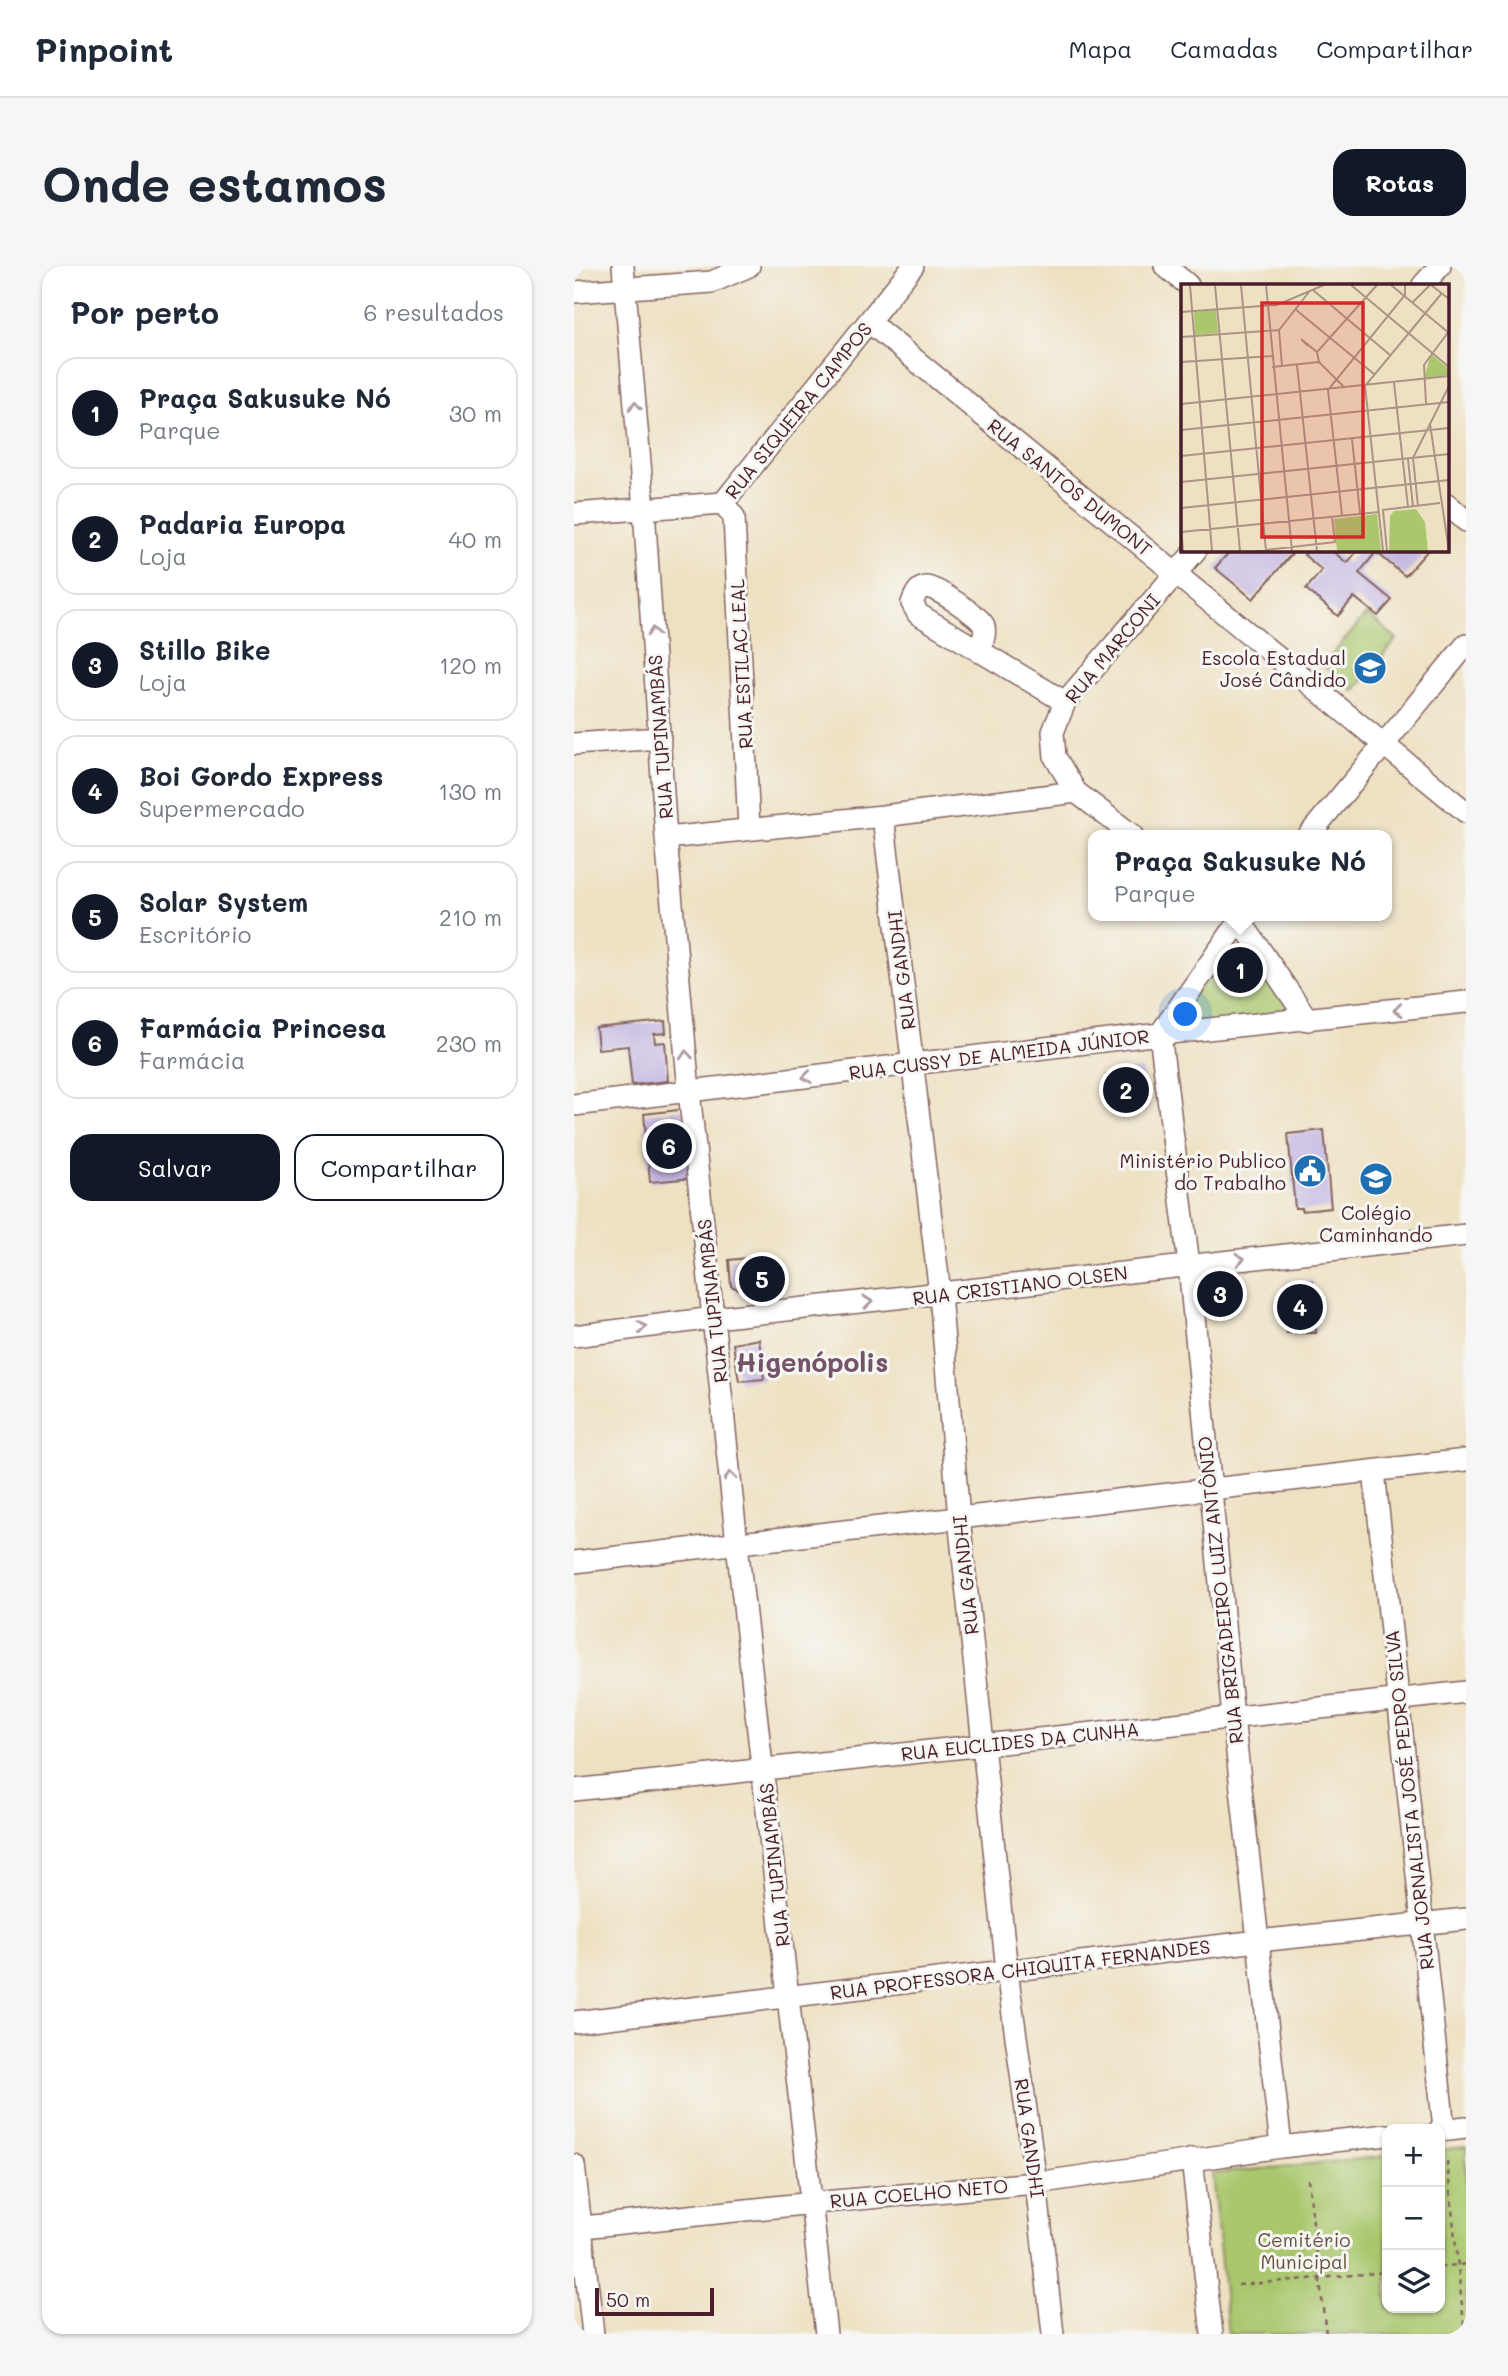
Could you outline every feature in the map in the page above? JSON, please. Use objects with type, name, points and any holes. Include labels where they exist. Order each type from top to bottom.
[{"type":"street","name":"RUA TUPINAMBÁS","points":[[623,266],[644,509],[666,838],[689,1091],[826,2334]]},
{"type":"street","points":[[574,292],[712,282],[749,266]]},
{"type":"street","name":"RUA SIQUEIRA CAMPOS","points":[[574,514],[723,503],[913,266]]},
{"type":"street","points":[[1165,266],[1187,284]]},
{"type":"street","points":[[1424,284],[1440,266]]},
{"type":"street","name":"RUA SANTOS DUMONT","points":[[869,322],[1466,811]]},
{"type":"street","name":"RUA ESTILAC LEAL","points":[[723,503],[734,517],[749,829]]},
{"type":"street","points":[[1448,505],[1466,521]]},
{"type":"street","name":"RUA MARCONI","points":[[1076,792],[1055,757],[1053,732],[1065,702],[1195,551]]},
{"type":"street","points":[[1313,830],[1466,645]]},
{"type":"street","points":[[980,652],[1065,702]]},
{"type":"street","points":[[574,744],[660,738]]},
{"type":"street","points":[[666,838],[883,816],[1076,792],[1125,830]]},
{"type":"street","name":"RUA GANDHI","points":[[883,816],[940,1294],[959,1518],[1007,1971],[1037,2183],[1053,2334]]},
{"type":"street","points":[[1160,1034],[1238,921]]},
{"type":"street","points":[[1244,921],[1308,1020]]},
{"type":"street","name":"RUA CUSSY DE ALMEIDA JÚNIOR","points":[[574,1105],[1160,1034],[1466,1002]]},
{"type":"street","name":"RUA BRIGADEIRO LUIZ ANTÔNIO","points":[[1160,1034],[1189,1265],[1209,1490],[1281,2147]]},
{"type":"street","name":"RUA CRISTIANO OLSEN","points":[[574,1336],[714,1318],[1466,1235]]},
{"type":"street","points":[[574,1562],[1466,1460]]},
{"type":"street","name":"RUA JORNALISTA JOSÉ PEDRO SILVA","points":[[1374,1471],[1442,2124]]},
{"type":"street","name":"RUA EUCLIDES DA CUNHA","points":[[574,1790],[1466,1692]]},
{"type":"street","name":"RUA PROFESSORA CHIQUITA FERNANDES","points":[[574,2022],[1466,1919]]},
{"type":"street","points":[[1445,2129],[1466,2127]]},
{"type":"street","name":"RUA COELHO NETO","points":[[577,2228],[1037,2183],[1192,2159],[1382,2136]]},
{"type":"street","points":[[1192,2159],[1212,2334]]},
{"type":"street","points":[[574,2165],[577,2228],[593,2334]]},
{"type":"path","points":[[1447,2161],[1465,2334]]},
{"type":"path","points":[[1308,2179],[1326,2334]]},
{"type":"path","points":[[1445,2266],[1466,2264]]},
{"type":"path","points":[[1238,2285],[1382,2272]]},
{"type":"green space","points":[[1367,614],[1397,639],[1354,691],[1323,665]]},
{"type":"green space","points":[[1242,922],[1304,1018],[1163,1032]]},
{"type":"green space","name":"Cemitério Municipal","points":[[1466,2147],[1466,2334],[1228,2334],[1212,2174],[1382,2157],[1382,2313],[1445,2313],[1445,2149]]},
{"type":"building","points":[[1230,551],[1294,551],[1253,599],[1215,568]]},
{"type":"building","points":[[1308,551],[1332,551],[1347,563],[1357,551],[1427,551],[1405,576],[1376,552],[1359,573],[1392,600],[1378,616],[1354,597],[1338,616],[1306,589],[1322,570],[1304,555]]},
{"type":"building","points":[[665,1021],[666,1033],[654,1034],[655,1043],[665,1042],[668,1081],[632,1085],[628,1046],[598,1049],[596,1028]]},
{"type":"building","points":[[1142,1069],[1144,1107],[1111,1110],[1106,1074]]},
{"type":"building","points":[[687,1109],[693,1178],[650,1182],[644,1114]]},
{"type":"building","name":"Ministério Publico do Trabalho","points":[[1324,1130],[1331,1208],[1302,1211],[1302,1208],[1295,1208],[1288,1134]]},
{"type":"building","points":[[768,1256],[773,1283],[738,1289],[731,1286],[729,1260]]},
{"type":"building","points":[[1286,1281],[1313,1281],[1316,1333],[1287,1333]]},
{"type":"building","points":[[759,1339],[764,1379],[739,1381],[733,1344]]},
{"type":"place","name":"Escola Estadual José Cândido","points":[[1370,668]]},
{"type":"place","name":"Praça Sakusuke Nó","points":[[1240,970]]},
{"type":"place","name":"Padaria Europa","points":[[1126,1090]]},
{"type":"place","name":"Farmácia Princesa","points":[[669,1146]]},
{"type":"place","name":"Ministério Publico do Trabalho","points":[[1310,1171]]},
{"type":"place","name":"Colégio Caminhando","points":[[1376,1179]]},
{"type":"place","name":"Solar System","points":[[762,1279]]},
{"type":"place","name":"Stillo Bike","points":[[1220,1294]]},
{"type":"place","name":"Boi Gordo Express","points":[[1300,1307]]},
{"type":"district","name":"Higenópolis","points":[[812,1362]]}]
